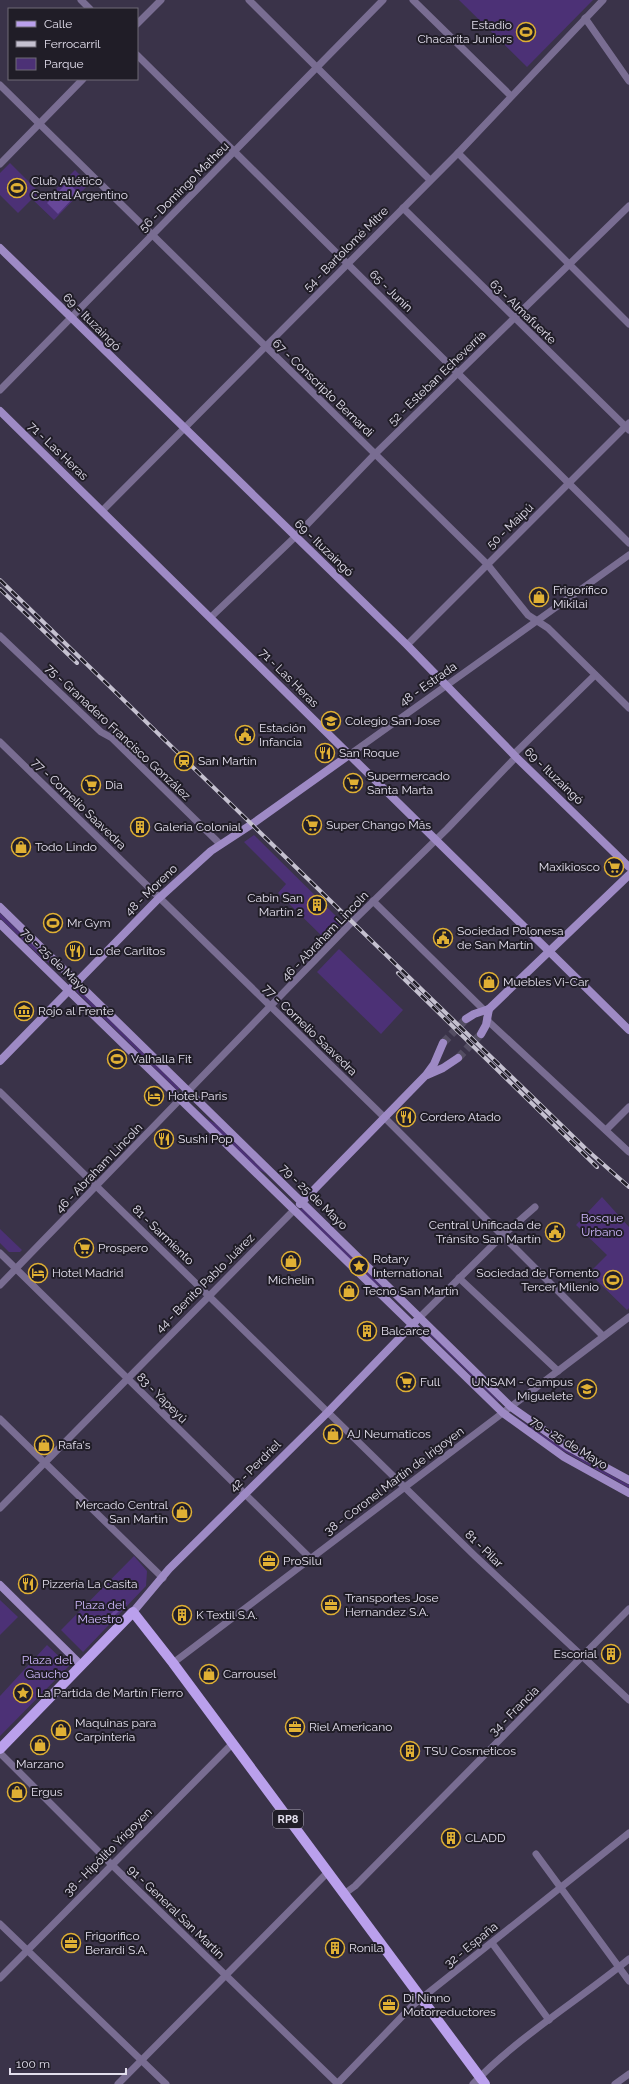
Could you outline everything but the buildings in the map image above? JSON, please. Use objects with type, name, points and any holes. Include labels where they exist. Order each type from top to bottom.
[{"type":"main road","name":"RP8","points":[[133,1612],[173,1663],[422,1998],[479,2082]]},
{"type":"main road","name":"42 - Perdriel","points":[[0,1749],[133,1612]]},
{"type":"street","points":[[81,0],[89,8]]},
{"type":"street","points":[[138,23],[161,0]]},
{"type":"street","points":[[249,0],[430,180]]},
{"type":"street","name":"56 - Domingo Matheu","points":[[0,390],[152,234],[318,68],[383,0]]},
{"type":"street","points":[[413,0],[511,96]]},
{"type":"street","name":"54 - Bartolomé Mitre","points":[[102,511],[264,346],[458,153],[603,0]]},
{"type":"street","points":[[585,18],[629,81]]},
{"type":"street","name":"65 - Junín","points":[[138,57],[629,543]]},
{"type":"street","points":[[0,164],[82,80]]},
{"type":"street","name":"67 - Conscripto Bernardi","points":[[0,86],[487,564],[528,615],[548,628],[629,708]]},
{"type":"street","points":[[458,153],[629,324]]},
{"type":"street","name":"52 - Esteban Echeverría","points":[[211,617],[295,537],[375,454],[514,318],[570,266],[629,206]]},
{"type":"street","name":"63 - Almafuerte","points":[[403,208],[514,318],[628,427]]},
{"type":"street","name":"69 - Ituzaingó","points":[[0,248],[407,645],[515,756],[629,867]]},
{"type":"street","name":"71 - Las Heras","points":[[0,411],[211,617],[547,952],[629,1030]]},
{"type":"street","name":"50 - Maipú","points":[[407,645],[487,564],[628,427]]},
{"type":"street","name":"48 - Estrada","points":[[220,844],[255,822],[350,755],[629,555]]},
{"type":"street","name":"75 - Granadero Francisco González","points":[[0,636],[101,732],[112,738],[220,844]]},
{"type":"street","name":"46 - Abraham Lincoln","points":[[0,1285],[595,675]]},
{"type":"street","name":"77 - Cornelio Saavedra","points":[[0,742],[158,899],[503,1234],[603,1336]]},
{"type":"street","name":"48 - Moreno","points":[[0,1060],[158,899],[220,844]]},
{"type":"street","points":[[466,1020],[487,1012],[547,952],[629,875]]},
{"type":"street","points":[[373,901],[487,1012],[489,1022],[629,1152]]},
{"type":"street","name":"79 - 25 de Mayo","points":[[0,907],[511,1407],[563,1444],[629,1480]]},
{"type":"street","name":"79 - 25 de Mayo","points":[[0,924],[503,1413],[564,1457],[629,1493]]},
{"type":"street","points":[[481,1034],[487,1012]]},
{"type":"street","name":"44 - Benito Pablo Juárez","points":[[0,1508],[303,1202],[426,1075],[434,1064],[442,1043]]},
{"type":"street","name":"44 - Benito Pablo Juárez","points":[[426,1075],[443,1068],[458,1058]]},
{"type":"street","name":"81 - Sarmiento","points":[[0,1092],[328,1412]]},
{"type":"street","points":[[606,1130],[629,1107]]},
{"type":"street","name":"42 - Perdriel","points":[[133,1612],[169,1569],[328,1412],[503,1234],[535,1207]]},
{"type":"street","name":"83 - Yapeyú","points":[[0,1253],[310,1558]]},
{"type":"street","points":[[459,1278],[558,1371]]},
{"type":"street","name":"38 - Coronel Martín de Irigoyen","points":[[173,1663],[629,1317]]},
{"type":"street","name":"81 - Pilar","points":[[328,1412],[476,1556],[629,1700]]},
{"type":"street","points":[[0,1419],[163,1578]]},
{"type":"street","points":[[0,1585],[81,1665]]},
{"type":"street","name":"34 - Francia","points":[[344,1894],[355,1886],[629,1609]]},
{"type":"street","name":"38 - Hipólito Yrigoyen","points":[[0,1978],[232,1743]]},
{"type":"street","name":"91 - General San Martín","points":[[0,1753],[112,1865],[338,2084]]},
{"type":"street","name":"32 - España","points":[[338,2084],[422,1998],[629,1833]]},
{"type":"street","points":[[536,1854],[629,1981]]},
{"type":"street","points":[[118,2084],[328,1872]]},
{"type":"street","points":[[0,1924],[166,2084]]},
{"type":"street","points":[[492,1943],[549,2020]]},
{"type":"street","points":[[479,2082],[549,2020],[629,1959]]},
{"type":"street","points":[[615,2084],[629,2074]]},
{"type":"green space","name":"Estadio Chacarita Juniors","points":[[459,0],[593,0],[527,67]]},
{"type":"green space","name":"Club Atlético Central Argentino","points":[[10,163],[46,199],[75,170],[89,184],[54,220],[32,199],[18,213],[0,195],[0,173]]},
{"type":"green space","points":[[254,835],[343,923],[326,940],[278,893],[286,884],[244,842]]},
{"type":"green space","points":[[0,913],[69,980],[43,959],[0,918]]},
{"type":"green space","points":[[339,949],[403,1010],[381,1034],[317,972]]},
{"type":"green space","points":[[77,988],[179,1089],[177,1090],[75,990]]},
{"type":"green space","points":[[187,1101],[207,1119],[216,1124],[266,1174],[256,1168]]},
{"type":"green space","points":[[266,1174],[267,1174],[291,1198]]},
{"type":"green space","name":"Bosque Urbano","points":[[602,1197],[629,1227],[629,1308],[627,1310],[589,1273],[607,1255],[576,1225]]},
{"type":"green space","points":[[302,1208],[407,1311],[384,1289],[372,1281],[300,1210]]},
{"type":"green space","points":[[0,1229],[22,1250],[20,1252],[9,1252],[0,1243]]},
{"type":"green space","points":[[430,1333],[499,1401],[498,1402],[429,1334]]},
{"type":"green space","points":[[514,1416],[570,1453],[629,1485],[629,1488],[551,1444]]},
{"type":"green space","name":"Plaza del Maestro","points":[[134,1556],[147,1571],[146,1586],[83,1652],[61,1630]]},
{"type":"green space","points":[[0,1600],[18,1617],[0,1635]]},
{"type":"green space","name":"Plaza del Gaucho","points":[[47,1645],[69,1666],[0,1736],[0,1696]]},
{"type":"shaded area","points":[[68,182],[78,193],[58,214],[47,203]]},
{"type":"shaded area","points":[[124,1601],[127,1603],[112,1618],[109,1616]]},
{"type":"tunnel","points":[[443,1043],[466,1019]]},
{"type":"tunnel","points":[[458,1058],[481,1034]]},
{"type":"railway","points":[[0,580],[587,1150],[629,1187]]},
{"type":"railway","points":[[0,589],[77,663]]},
{"type":"railway","points":[[398,973],[597,1167]]},
{"type":"place","name":"Estadio Chacarita Juniors","points":[[526,32]]},
{"type":"place","name":"Club Atlético Central Argentino","points":[[17,188]]},
{"type":"place","name":"Frigorífico Mikilai","points":[[539,597]]},
{"type":"place","name":"Colegio San Jose","points":[[331,721]]},
{"type":"place","name":"Estación Infancia","points":[[245,735]]},
{"type":"place","name":"San Roque","points":[[325,753]]},
{"type":"place","name":"San Martín","points":[[184,761]]},
{"type":"place","name":"Supermercado Santa Marta","points":[[353,783]]},
{"type":"place","name":"Dia","points":[[91,785]]},
{"type":"place","name":"Super Chango Mâs","points":[[312,825]]},
{"type":"place","name":"Galeria Colonial","points":[[140,827]]},
{"type":"place","name":"Todo Lindo","points":[[21,847]]},
{"type":"place","name":"Maxikiosco","points":[[614,867]]},
{"type":"place","name":"Cabin San Martín 2","points":[[317,905]]},
{"type":"place","name":"Mr Gym","points":[[53,923]]},
{"type":"place","name":"Sociedad Polonesa de San Martín","points":[[443,938]]},
{"type":"place","name":"Lo de Carlitos","points":[[75,951]]},
{"type":"place","name":"Muebles Vi-Car","points":[[489,982]]},
{"type":"place","name":"Rojo al Frente","points":[[24,1011]]},
{"type":"place","name":"Valhalla Fit","points":[[117,1059]]},
{"type":"place","name":"Hotel Paris","points":[[154,1096]]},
{"type":"place","name":"Cordero Atado","points":[[406,1117]]},
{"type":"place","name":"Sushi Pop","points":[[164,1139]]},
{"type":"place","name":"Central Unificada de Tránsito San Martín","points":[[555,1232]]},
{"type":"place","name":"Prospero","points":[[84,1248]]},
{"type":"place","name":"Michelin","points":[[291,1261]]},
{"type":"place","name":"Rotary International","points":[[359,1266]]},
{"type":"place","name":"Hotel Madrid","points":[[38,1273]]},
{"type":"place","name":"Sociedad de Fomento Tercer Milenio","points":[[613,1280]]},
{"type":"place","name":"Tecno San Martín","points":[[349,1291]]},
{"type":"place","name":"Balcarce","points":[[367,1331]]},
{"type":"place","name":"Full","points":[[406,1382]]},
{"type":"place","name":"UNSAM - Campus Miguelete","points":[[587,1389]]},
{"type":"place","name":"AJ Neumaticos","points":[[333,1434]]},
{"type":"place","name":"Rafa's","points":[[44,1445]]},
{"type":"place","name":"Mercado Central San Martin","points":[[182,1512]]},
{"type":"place","name":"ProSilu","points":[[269,1561]]},
{"type":"place","name":"Pizzería La Casita","points":[[28,1584]]},
{"type":"place","name":"Transportes Jose Hernandez S.A.","points":[[331,1605]]},
{"type":"place","name":"K Textil S.A.","points":[[182,1615]]},
{"type":"place","name":"Escorial","points":[[611,1654]]},
{"type":"place","name":"Carrousel","points":[[209,1674]]},
{"type":"place","name":"La Partida de Martín Fierro","points":[[23,1693]]},
{"type":"place","name":"Riel Americano","points":[[295,1727]]},
{"type":"place","name":"Maquinas para Carpinteria","points":[[61,1730]]},
{"type":"place","name":"Marzano","points":[[40,1745]]},
{"type":"place","name":"TSU Cosmeticos","points":[[410,1751]]},
{"type":"place","name":"Ergus","points":[[17,1792]]},
{"type":"place","name":"CLADD","points":[[451,1838]]},
{"type":"place","name":"Frigorifico Berardi S.A.","points":[[71,1943]]},
{"type":"place","name":"Ronila","points":[[335,1948]]},
{"type":"place","name":"Di Ninno Motorreductores","points":[[389,2005]]}]
